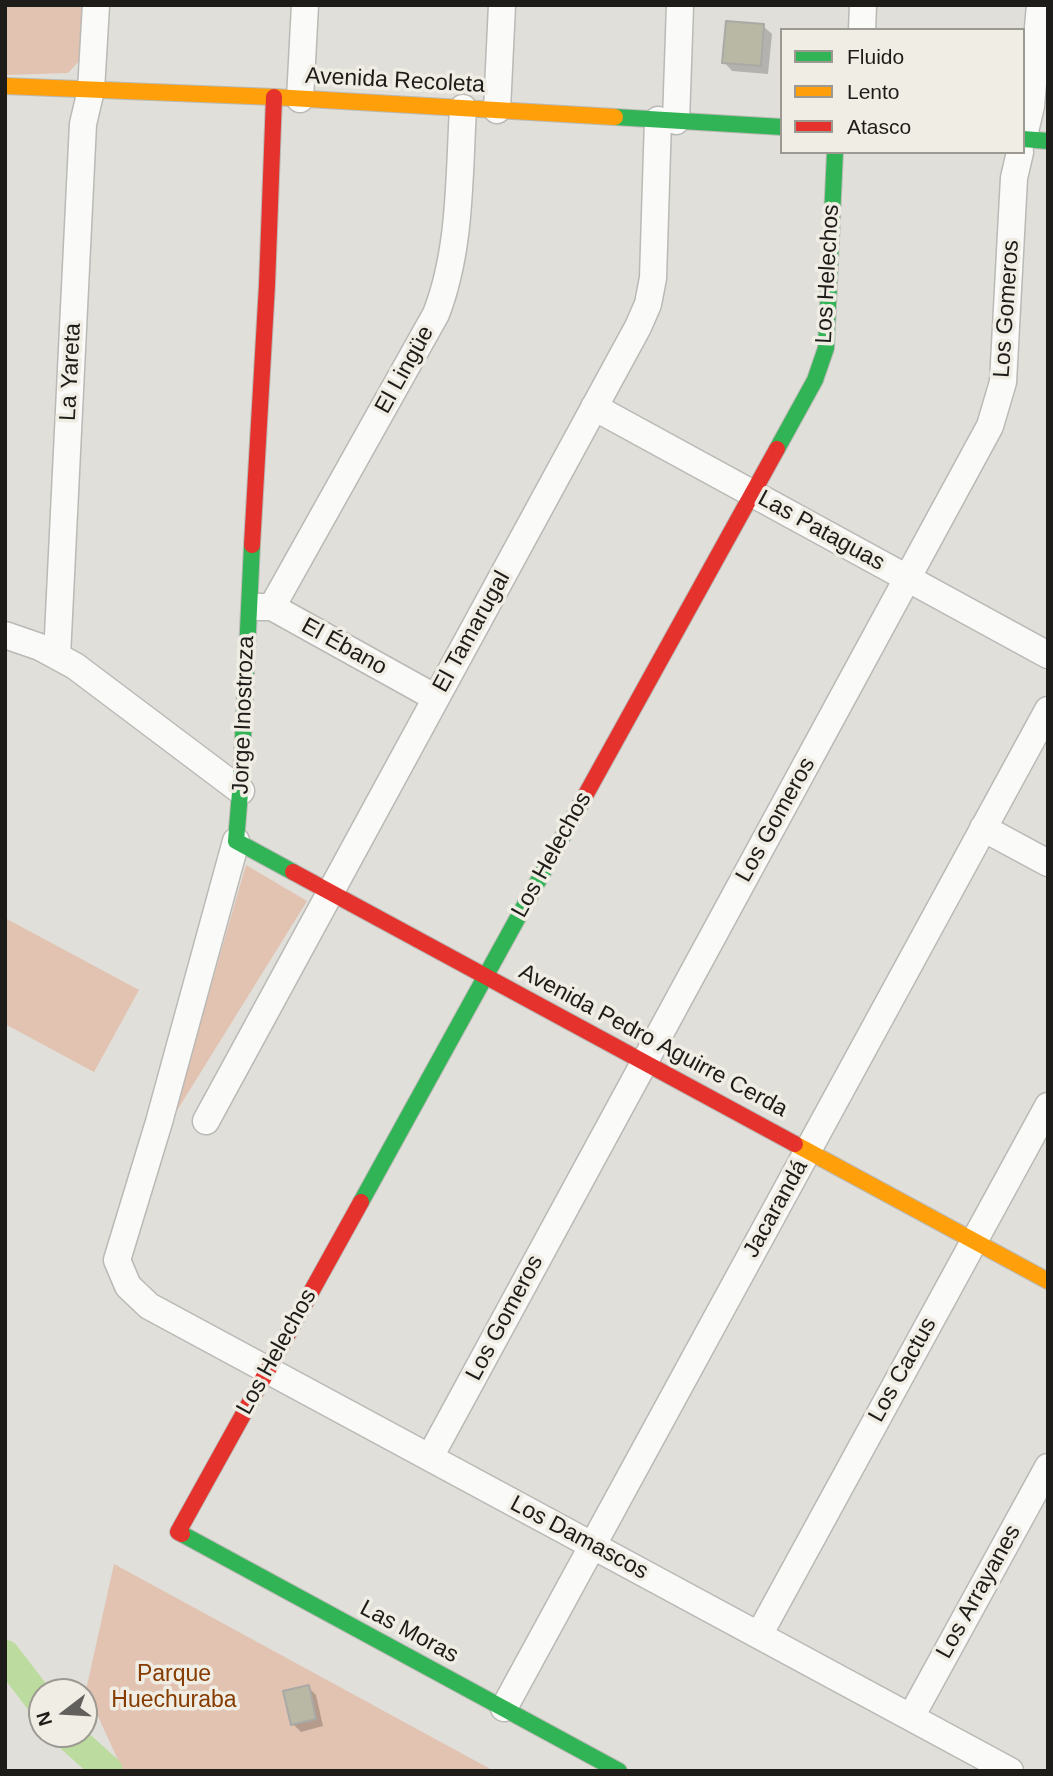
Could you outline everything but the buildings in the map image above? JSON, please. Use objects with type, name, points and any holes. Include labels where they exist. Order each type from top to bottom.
[{"type":"street","name":"La Yareta","points":[[57,656],[83,124],[92,90],[96,5]]},
{"type":"street","name":"Jorge Inostroza","points":[[149,1306],[128,1286],[117,1260],[159,1122],[236,841],[260,607],[272,226],[287,98],[305,5]]},
{"type":"street","points":[[497,110],[502,5]]},
{"type":"street","name":"El Tamarugal","points":[[205,1121],[638,327],[648,304],[653,278],[680,5]]},
{"type":"street","points":[[862,28],[863,5]]},
{"type":"street","points":[[1025,132],[1031,106],[1040,5]]},
{"type":"street","name":"Avenida Recoleta","points":[[5,86],[287,98],[780,127]]},
{"type":"street","name":"El Lingüe","points":[[260,607],[436,314],[445,291],[454,241],[463,108]]},
{"type":"street","points":[[1025,140],[1048,141]]},
{"type":"street","name":"Los Helechos","points":[[178,1532],[815,380],[826,348],[835,154]]},
{"type":"street","name":"Los Gomeros","points":[[430,1457],[990,426],[1003,382],[1014,178],[1020,154]]},
{"type":"street","name":"Las Pataguas","points":[[594,407],[1048,655]]},
{"type":"street","name":"El Ébano","points":[[260,607],[436,698]]},
{"type":"street","points":[[5,635],[40,647],[75,666],[242,791]]},
{"type":"street","name":"Jacarandá","points":[[503,1708],[1048,710]]},
{"type":"street","points":[[983,828],[1048,863]]},
{"type":"street","name":"Avenida Pedro Aguirre Cerda","points":[[236,841],[1048,1281]]},
{"type":"street","name":"Los Cactus","points":[[759,1635],[1048,1106]]},
{"type":"street","name":"Los Damascos","points":[[149,1306],[1010,1771]]},
{"type":"street","name":"Los Arrayanes","points":[[911,1717],[1048,1467]]},
{"type":"street","name":"Las Moras","points":[[178,1532],[619,1771]]},
{"type":"green space","points":[[5,5],[83,5],[80,60],[68,73],[5,75]]},
{"type":"green space","points":[[246,865],[307,901],[173,1117]]},
{"type":"green space","points":[[5,918],[139,990],[94,1072],[5,1024]]},
{"type":"green space","name":"Parque Huechuraba","points":[[114,1564],[494,1771],[123,1771],[98,1716],[98,1678],[89,1678]]},
{"type":"waterway","points":[[5,1655],[28,1685]]},
{"type":"waterway","points":[[83,1748],[108,1771]]},
{"type":"traffic: fast","points":[[615,117],[780,127]]},
{"type":"traffic: fast","points":[[1025,139],[1048,141]]},
{"type":"traffic: fast","points":[[777,449],[815,380],[826,348],[835,154]]},
{"type":"traffic: fast","points":[[252,545],[236,841],[293,872]]},
{"type":"traffic: fast","points":[[361,1202],[580,805]]},
{"type":"traffic: fast","points":[[182,1534],[619,1771]]},
{"type":"traffic: slow","points":[[5,86],[274,97],[615,117]]},
{"type":"traffic: slow","points":[[795,1144],[1048,1281]]},
{"type":"traffic: jam","points":[[252,545],[267,285],[274,97]]},
{"type":"traffic: jam","points":[[580,805],[777,449]]},
{"type":"traffic: jam","points":[[293,872],[795,1144]]},
{"type":"traffic: jam","points":[[182,1534],[178,1532],[361,1202]]}]
